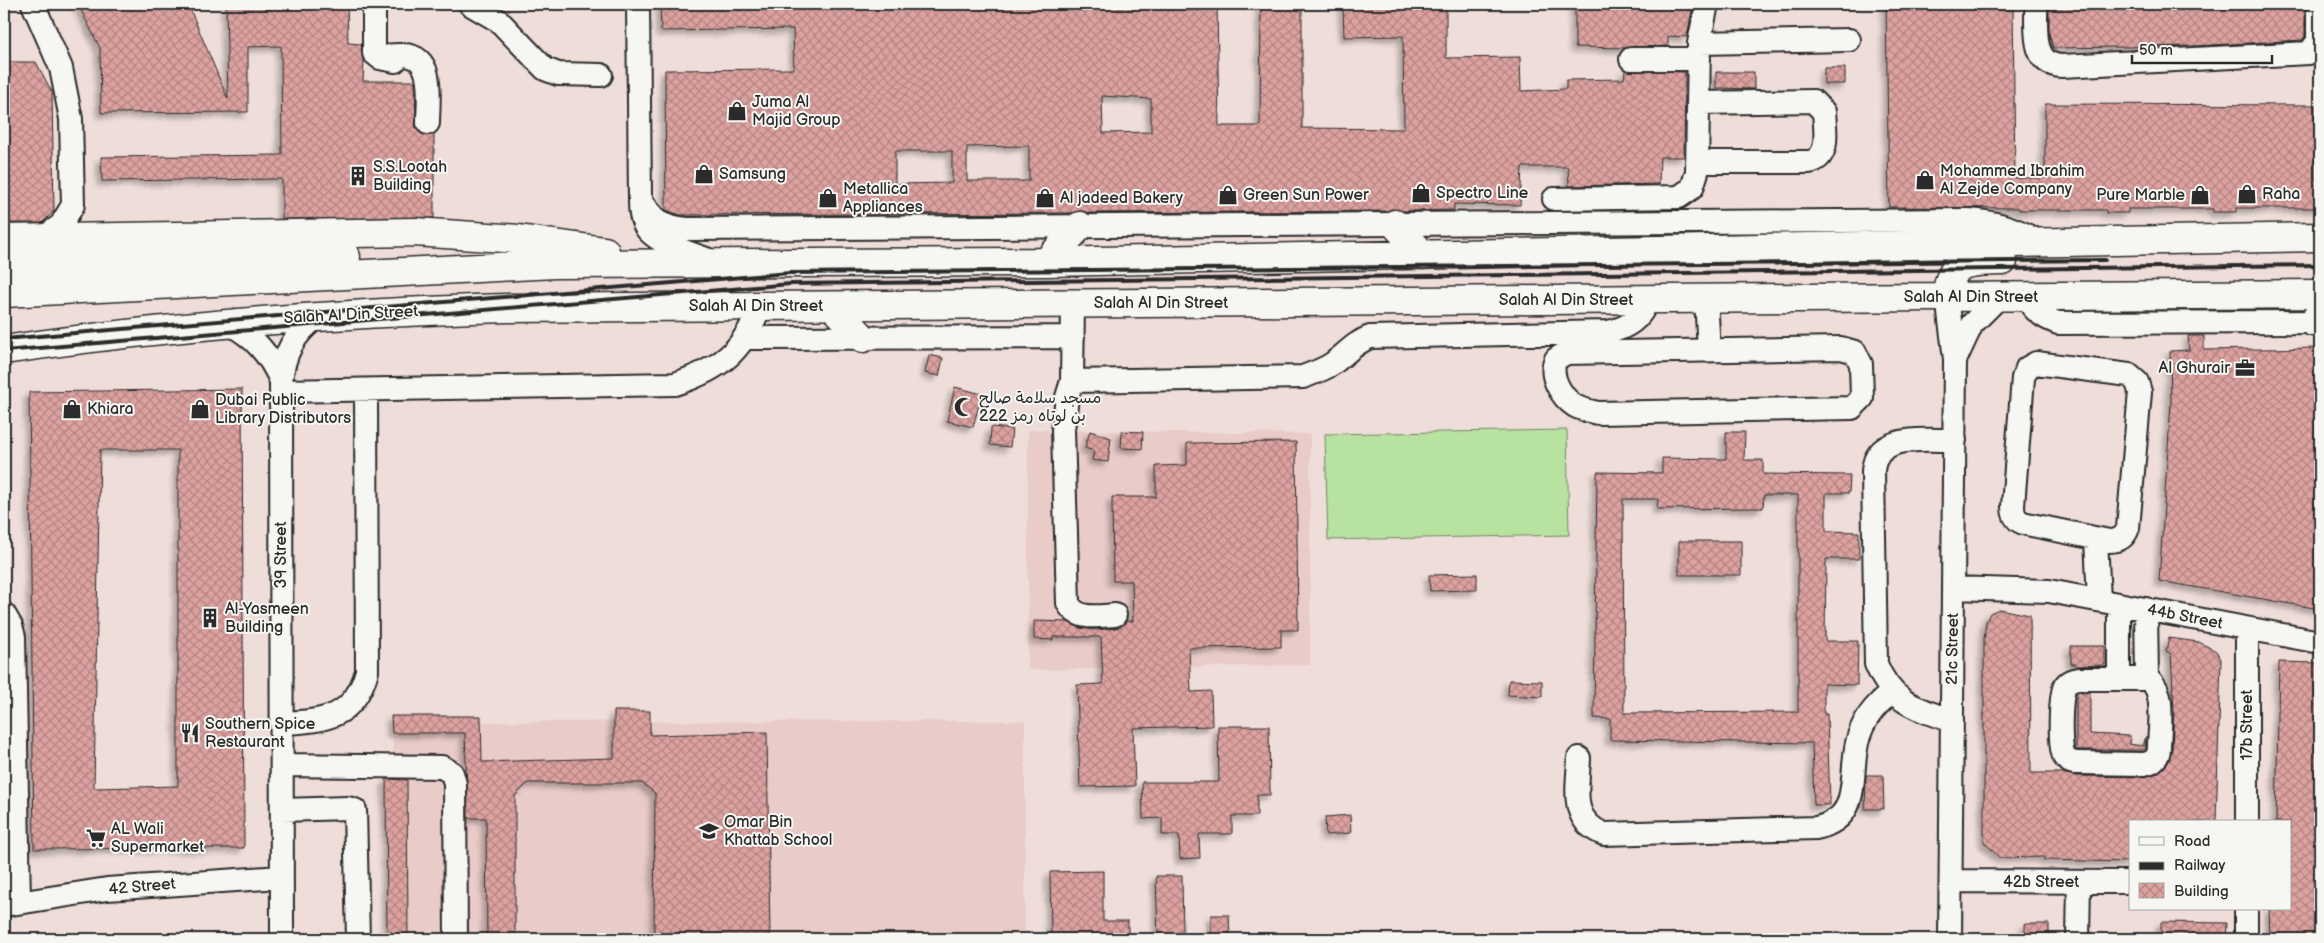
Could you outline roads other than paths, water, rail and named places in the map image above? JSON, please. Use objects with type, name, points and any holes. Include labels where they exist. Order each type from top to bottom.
[{"type":"main road","points":[[1395,224],[1423,255]]},
{"type":"main road","points":[[1046,262],[1080,226]]},
{"type":"main road","points":[[4,239],[415,232],[467,234],[570,245],[673,264]]},
{"type":"main road","points":[[4,293],[555,264],[1046,262],[2309,237]]},
{"type":"main road","points":[[1947,297],[1951,275],[1959,266],[1970,262],[2242,258],[2309,237]]},
{"type":"main road","points":[[4,266],[352,256],[450,257],[555,264]]},
{"type":"main road","name":"Salah Al Din Street","points":[[4,350],[230,324],[317,317],[507,308],[2320,294]]},
{"type":"main road","points":[[833,306],[863,338]]},
{"type":"street","points":[[33,4],[55,52],[66,85],[71,119],[73,205],[61,225],[43,238]]},
{"type":"street","points":[[374,4],[374,53],[380,58],[407,61],[414,58],[424,63],[427,73],[428,124]]},
{"type":"street","points":[[470,4],[499,22],[545,69],[558,74],[601,75]]},
{"type":"street","points":[[638,4],[640,197],[644,225],[653,235],[664,242],[718,264]]},
{"type":"street","points":[[1554,199],[1679,197],[1692,188],[1696,180],[1697,162],[1700,29],[1707,4]]},
{"type":"street","points":[[2036,4],[2039,54],[2053,66],[2062,66],[2309,53],[2315,48],[2318,41],[2318,4]]},
{"type":"street","points":[[1631,59],[1699,51],[1849,40]]},
{"type":"street","points":[[1697,162],[1809,162],[1814,161],[1822,154],[1824,145],[1824,112],[1813,101],[1699,103]]},
{"type":"street","points":[[640,197],[647,210],[657,222],[687,229],[1968,220],[2005,226],[2023,232],[2040,243]]},
{"type":"street","points":[[1590,199],[1590,223]]},
{"type":"street","points":[[73,205],[85,221],[110,236]]},
{"type":"street","name":"21c Street","points":[[1947,297],[1955,359],[1950,939]]},
{"type":"street","name":"21c Street","points":[[1955,359],[1972,324],[1999,297]]},
{"type":"street","points":[[2026,297],[2033,309],[2044,318],[2058,323],[2318,319]]},
{"type":"street","points":[[1706,299],[1709,350]]},
{"type":"street","points":[[1072,381],[1303,377],[1318,372],[1333,363],[1352,345],[1370,337],[1608,332],[1629,326],[1637,319],[1648,300]]},
{"type":"street","points":[[1073,304],[1072,381],[1067,397],[1064,430],[1068,603],[1075,613],[1081,615],[1115,615]]},
{"type":"street","points":[[281,386],[366,391],[674,384],[702,375],[726,360],[745,338],[760,306]]},
{"type":"street","name":"39 Street","points":[[282,939],[281,386],[287,351],[300,332],[317,317]]},
{"type":"street","name":"39 Street","points":[[230,324],[256,341],[270,360],[281,386]]},
{"type":"street","points":[[745,338],[1073,337]]},
{"type":"street","points":[[1848,349],[1855,352],[1861,364],[1862,398],[1858,404],[1845,408],[1598,413],[1576,406],[1566,399],[1559,390],[1553,370],[1556,359],[1566,353],[1709,350],[1848,349]]},
{"type":"street","points":[[2036,363],[2129,375],[2140,387],[2128,528],[2119,540],[2096,539],[2022,523],[2014,516],[2013,506],[2023,378],[2027,368],[2036,363]]},
{"type":"street","points":[[282,723],[320,720],[343,711],[355,700],[363,687],[368,671],[366,391]]},
{"type":"street","points":[[1952,721],[1909,705],[1892,692],[1883,680],[1876,664],[1874,646],[1873,462],[1882,448],[1889,444],[1955,440]]},
{"type":"street","points":[[2096,539],[2109,602],[2119,679]]},
{"type":"street","name":"44b Street","points":[[1954,580],[2049,591],[2320,642]]},
{"type":"street","points":[[2146,609],[2147,680]]},
{"type":"street","points":[[4,614],[11,626],[14,637],[11,904]]},
{"type":"street","name":"17b Street","points":[[2247,820],[2248,629]]},
{"type":"street","points":[[2078,678],[2119,679],[2147,680],[2156,685],[2160,695],[2159,753],[2153,761],[2144,764],[2077,763],[2068,760],[2064,757],[2061,747],[2062,696],[2065,686],[2078,678]]},
{"type":"street","points":[[1579,758],[1578,804],[1580,814],[1594,830],[1604,834],[1816,828],[1828,825],[1839,818],[1847,808],[1852,796],[1857,741],[1862,726],[1870,713],[1892,692]]},
{"type":"street","points":[[282,765],[442,767],[452,773],[455,784],[456,939]]},
{"type":"street","points":[[282,810],[351,808],[355,810],[357,815],[358,939]]},
{"type":"street","name":"42 Street","points":[[11,904],[107,889],[281,877]]},
{"type":"street","name":"42b Street","points":[[1951,881],[2129,882]]},
{"type":"street","points":[[2078,939],[2079,882]]},
{"type":"street","points":[[2246,910],[2246,939]]},
{"type":"railway","points":[[4,339],[790,273],[2105,260]]},
{"type":"railway","points":[[4,351],[790,284],[2320,265]]},
{"type":"place","name":"Juma Al Majid Group","points":[[737,111]]},
{"type":"place","name":"Samsung","points":[[704,174]]},
{"type":"place","name":"S.S.Lootah Building","points":[[358,176]]},
{"type":"place","name":"Mohammed Ibrahim Al Zejde Company","points":[[1925,180]]},
{"type":"place","name":"Spectro Line","points":[[1421,193]]},
{"type":"place","name":"Raha","points":[[2247,194]]},
{"type":"place","name":"Green Sun Power","points":[[1228,195]]},
{"type":"place","name":"Pure Marble","points":[[2200,195]]},
{"type":"place","name":"Metallica Appliances","points":[[828,198]]},
{"type":"place","name":"Al jadeed Bakery","points":[[1045,198]]},
{"type":"place","name":"Al Ghurair","points":[[2245,368]]},
{"type":"place","name":"مسجد سلامة صالح بن لوتاه رمز 222","points":[[964,407]]},
{"type":"place","name":"Khiara","points":[[72,409]]},
{"type":"place","name":"Dubai Public Library Distributors","points":[[200,409]]},
{"type":"place","name":"Al-Yasmeen Building","points":[[210,618]]},
{"type":"place","name":"Southern Spice Restaurant","points":[[190,733]]},
{"type":"place","name":"Omar Bin Khattab School","points":[[709,831]]},
{"type":"place","name":"AL Wali Supermarket","points":[[96,838]]}]
